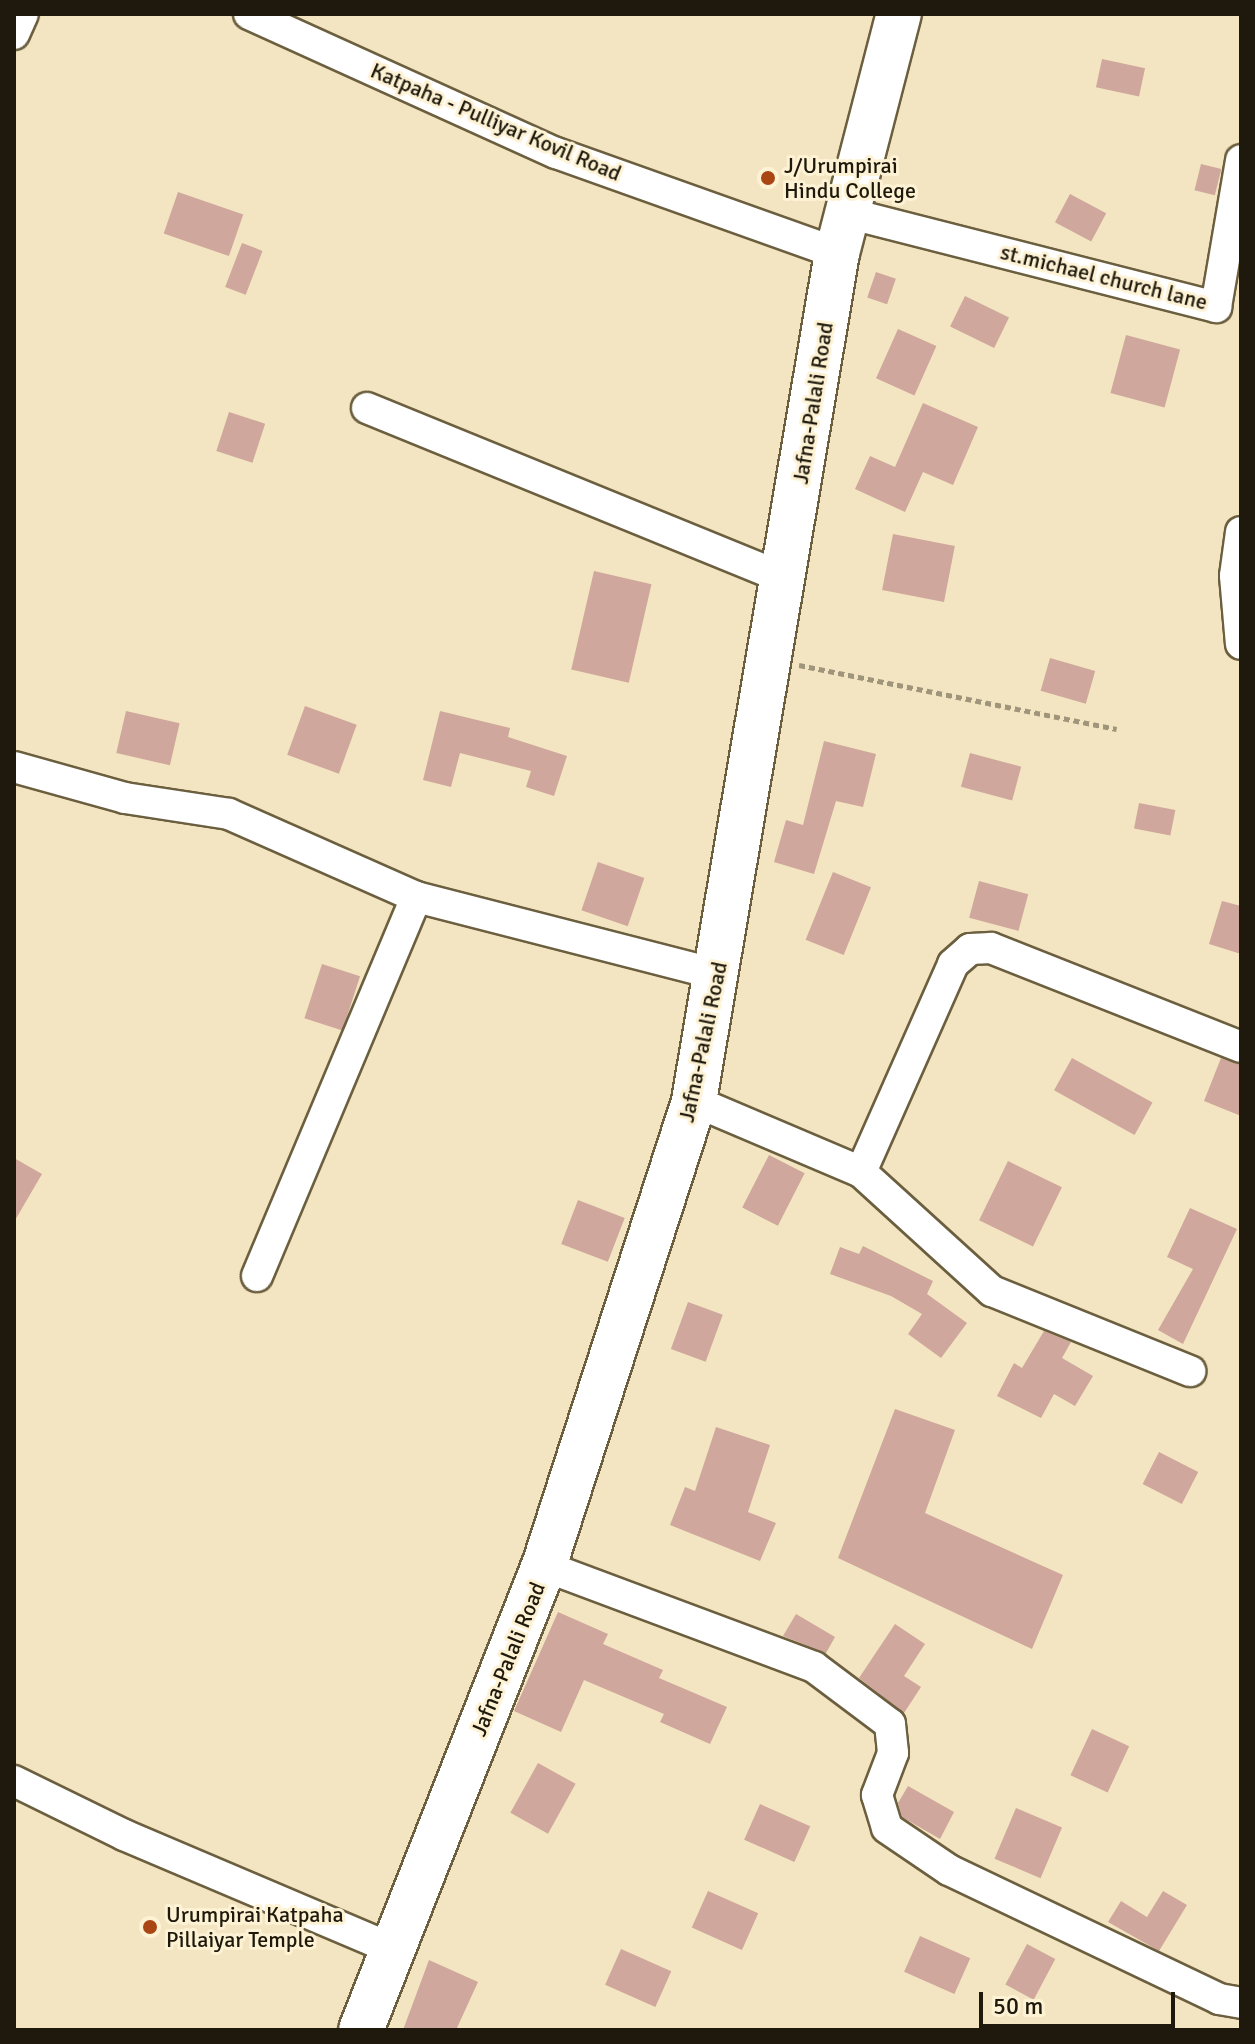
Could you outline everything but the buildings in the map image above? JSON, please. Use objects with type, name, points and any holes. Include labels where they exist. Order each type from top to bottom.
[{"type":"main road","name":"Jafna-Palali Road","points":[[361,2030],[544,1566],[694,1101],[719,975],[844,233],[899,14]]},
{"type":"street","points":[[14,34],[23,14]]},
{"type":"street","name":"Katpaha - Pulliyar Kovil Road","points":[[249,14],[556,153],[844,233]]},
{"type":"street","name":"st.michael church lane","points":[[844,233],[1228,311],[1241,160]]},
{"type":"street","points":[[367,408],[784,578]]},
{"type":"street","points":[[1241,532],[1235,576],[1241,644]]},
{"type":"street","points":[[14,767],[125,798],[229,814],[416,897],[719,975]]},
{"type":"street","points":[[257,1276],[416,897]]},
{"type":"street","points":[[861,1172],[953,964],[970,949],[991,948],[1241,1047]]},
{"type":"street","points":[[694,1101],[861,1172],[992,1291],[1190,1371]]},
{"type":"street","points":[[544,1566],[814,1667],[890,1724],[893,1753],[877,1795],[887,1828],[949,1870],[1219,1999],[1241,2003]]},
{"type":"street","points":[[14,1781],[124,1835],[393,1949]]},
{"type":"path","points":[[771,659],[1117,729]]},
{"type":"place","name":"J/Urumpirai Hindu College","points":[[768,178]]},
{"type":"place","name":"Urumpirai Katpaha Pillaiyar Temple","points":[[150,1927]]}]
